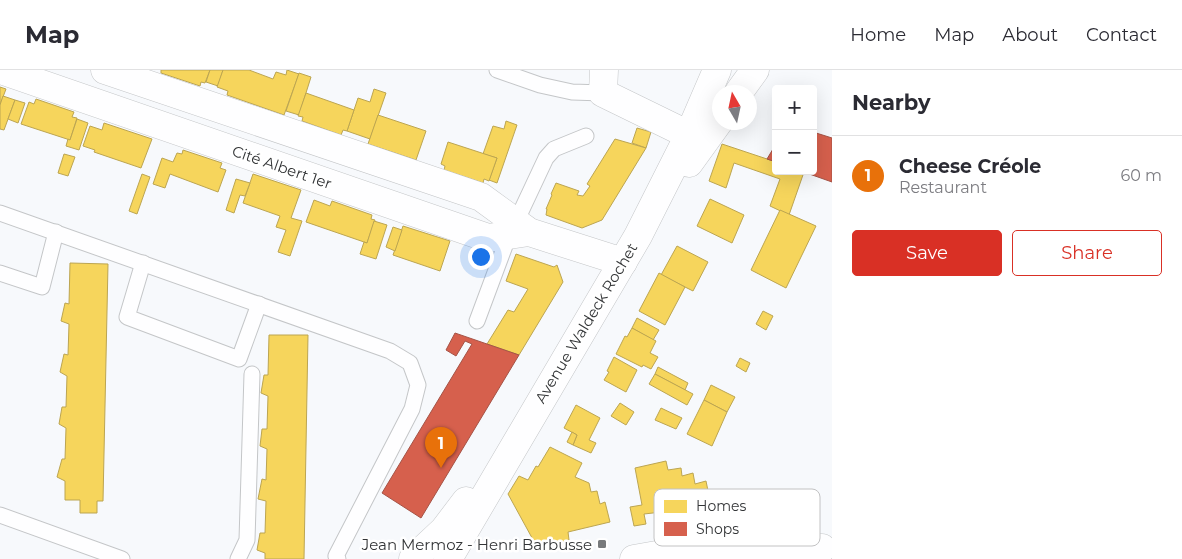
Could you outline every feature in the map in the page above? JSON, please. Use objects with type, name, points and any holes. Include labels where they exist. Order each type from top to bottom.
[{"type":"street","name":"Cité Albert 1er","points":[[1,70],[45,76],[488,238],[518,230]]},
{"type":"street","name":"Cité Albert 1er","points":[[105,70],[481,197],[518,230],[623,262]]},
{"type":"street","name":"Avenue Waldeck Rochet","points":[[448,559],[638,236],[689,135],[717,70]]},
{"type":"street","points":[[744,85],[755,70]]},
{"type":"street","points":[[603,82],[689,135]]},
{"type":"street","name":"Avenue Waldeck Rochet","points":[[638,236],[713,130]]},
{"type":"street","name":"Avenue Waldeck Rochet","points":[[413,559],[444,530],[535,410]]},
{"type":"street","points":[[634,559],[685,550],[805,553]]},
{"type":"lane","points":[[497,70],[540,85],[572,92],[603,82]]},
{"type":"lane","points":[[477,321],[518,230],[546,158],[554,149],[586,136]]},
{"type":"lane","points":[[0,213],[390,351],[410,363],[418,385],[412,410],[336,556],[338,559]]},
{"type":"lane","points":[[0,273],[42,287],[56,232]]},
{"type":"lane","points":[[143,263],[127,316],[239,359],[259,304]]},
{"type":"lane","points":[[238,559],[247,540],[252,374]]},
{"type":"lane","points":[[0,515],[122,559]]},
{"type":"building: Homes","points":[[161,70],[210,70],[205,83],[201,82],[200,86],[161,73]]},
{"type":"building: Homes","points":[[210,70],[223,70],[218,86],[206,82]]},
{"type":"building: Homes","points":[[223,70],[249,70],[273,79],[276,72],[286,75],[287,70],[299,74],[284,115],[227,95],[228,91],[217,87]]},
{"type":"building: Homes","points":[[299,73],[311,77],[299,115],[286,111]]},
{"type":"building: Homes","points":[[0,87],[6,89],[0,105]]},
{"type":"building: Homes","points":[[374,89],[386,93],[370,139],[347,131],[358,98],[370,102]]},
{"type":"building: Homes","points":[[306,93],[354,110],[347,131],[343,130],[341,135],[302,121],[303,117],[298,116]]},
{"type":"building: Homes","points":[[3,96],[15,100],[4,130],[0,129],[0,105]]},
{"type":"building: Homes","points":[[36,99],[74,112],[72,117],[77,118],[70,140],[21,124],[29,102],[34,104]]},
{"type":"building: Homes","points":[[15,100],[25,103],[18,123],[8,119]]},
{"type":"building: Homes","points":[[378,115],[426,131],[416,160],[368,144]]},
{"type":"building: Homes","points":[[77,119],[88,123],[79,150],[66,146]]},
{"type":"building: Homes","points":[[506,121],[517,125],[497,183],[489,180],[497,158],[483,154],[493,126],[504,129]]},
{"type":"building: Homes","points":[[104,123],[152,139],[141,168],[94,152],[95,150],[83,146],[90,126],[102,130]]},
{"type":"building: Homes","points":[[637,128],[651,132],[646,148],[632,143]]},
{"type":"building: Homes","points":[[615,139],[646,148],[602,220],[582,228],[546,215],[546,209],[556,183],[579,191],[577,195],[583,196],[590,186],[587,184]]},
{"type":"building: Homes","points":[[448,142],[497,158],[489,181],[484,179],[483,183],[444,170],[445,166],[441,164]]},
{"type":"building: Homes","points":[[722,144],[772,161],[772,175],[803,175],[789,215],[770,206],[780,179],[734,163],[726,188],[709,181]]},
{"type":"building: Homes","points":[[183,150],[222,163],[220,168],[226,170],[218,192],[170,174],[165,188],[153,184],[162,158],[173,162],[177,153],[182,154]]},
{"type":"building: Homes","points":[[64,154],[75,157],[68,176],[58,173]]},
{"type":"building: Homes","points":[[142,174],[150,177],[137,214],[129,211]]},
{"type":"building: Homes","points":[[253,174],[301,190],[291,218],[302,221],[290,256],[278,252],[286,230],[276,227],[280,216],[243,203]]},
{"type":"building: Homes","points":[[236,179],[250,183],[245,196],[240,195],[234,213],[226,210]]},
{"type":"building: Homes","points":[[710,199],[744,215],[732,243],[697,226]]},
{"type":"building: Homes","points":[[314,200],[330,206],[332,201],[372,215],[371,219],[375,220],[367,243],[306,222]]},
{"type":"building: Homes","points":[[780,210],[816,226],[786,288],[751,270]]},
{"type":"building: Homes","points":[[374,221],[387,225],[376,259],[360,254],[364,242],[367,243]]},
{"type":"building: Homes","points":[[403,226],[450,241],[440,271],[393,255]]},
{"type":"building: Homes","points":[[393,227],[402,230],[395,251],[386,247]]},
{"type":"building: Homes","points":[[677,246],[708,262],[693,291],[661,275]]},
{"type":"building: Homes","points":[[516,254],[554,267],[557,265],[563,282],[519,355],[487,344],[508,310],[514,312],[528,289],[506,281]]},
{"type":"building: Homes","points":[[70,263],[108,264],[103,501],[97,501],[97,513],[80,513],[80,500],[65,500],[65,481],[57,477],[62,459],[65,459],[66,428],[59,424],[62,407],[66,407],[67,376],[60,372],[64,354],[68,355],[69,324],[61,321],[65,303],[69,304]]},
{"type":"building: Homes","points":[[659,273],[685,287],[665,325],[639,311]]},
{"type":"building: Homes","points":[[763,311],[773,316],[766,330],[756,324]]},
{"type":"building: Homes","points":[[637,318],[659,330],[653,340],[632,328]]},
{"type":"building: Homes","points":[[632,328],[656,341],[650,353],[658,357],[651,369],[643,365],[642,367],[616,354],[625,336],[627,337]]},
{"type":"building: Homes","points":[[269,335],[308,335],[304,559],[265,559],[265,553],[257,550],[260,533],[265,533],[266,501],[258,499],[262,479],[266,480],[267,449],[260,446],[262,429],[267,429],[268,396],[261,393],[264,375],[268,375]]},
{"type":"building: Homes","points":[[614,357],[637,370],[626,392],[604,380]]},
{"type":"building: Homes","points":[[740,358],[750,363],[746,372],[736,366]]},
{"type":"building: Homes","points":[[658,367],[688,383],[685,390],[655,374]]},
{"type":"building: Homes","points":[[655,374],[693,394],[687,405],[649,384]]},
{"type":"building: Homes","points":[[711,385],[735,397],[727,412],[704,400]]},
{"type":"building: Homes","points":[[704,400],[727,412],[712,446],[687,434]]},
{"type":"building: Homes","points":[[620,403],[634,412],[626,425],[611,416]]},
{"type":"building: Homes","points":[[576,405],[600,418],[589,440],[596,443],[591,453],[573,445],[577,435],[564,428]]},
{"type":"building: Homes","points":[[661,408],[682,418],[676,429],[655,420]]},
{"type":"building: Homes","points":[[572,432],[577,435],[573,445],[567,442]]},
{"type":"building: Homes","points":[[550,447],[582,463],[575,477],[589,483],[591,492],[597,491],[600,504],[605,502],[610,522],[568,532],[569,540],[537,547],[508,494],[519,476],[528,480]]},
{"type":"building: Homes","points":[[666,461],[668,470],[681,468],[682,476],[693,473],[695,484],[706,481],[708,489],[654,489],[654,513],[644,514],[646,524],[634,526],[630,507],[642,505],[635,468]]},
{"type":"building: Shops","points":[[817,133],[832,138],[832,182],[812,175],[817,175]]},
{"type":"building: Shops","points":[[772,151],[772,161],[767,159]]},
{"type":"building: Shops","points":[[455,333],[519,355],[421,518],[382,493],[472,344],[465,341],[456,356],[446,350]]},
{"type":"place","name":"Cheese Créole","points":[[441,468]]},
{"type":"place","name":"Jean Mermoz - Henri Barbusse","points":[[602,544]]}]
